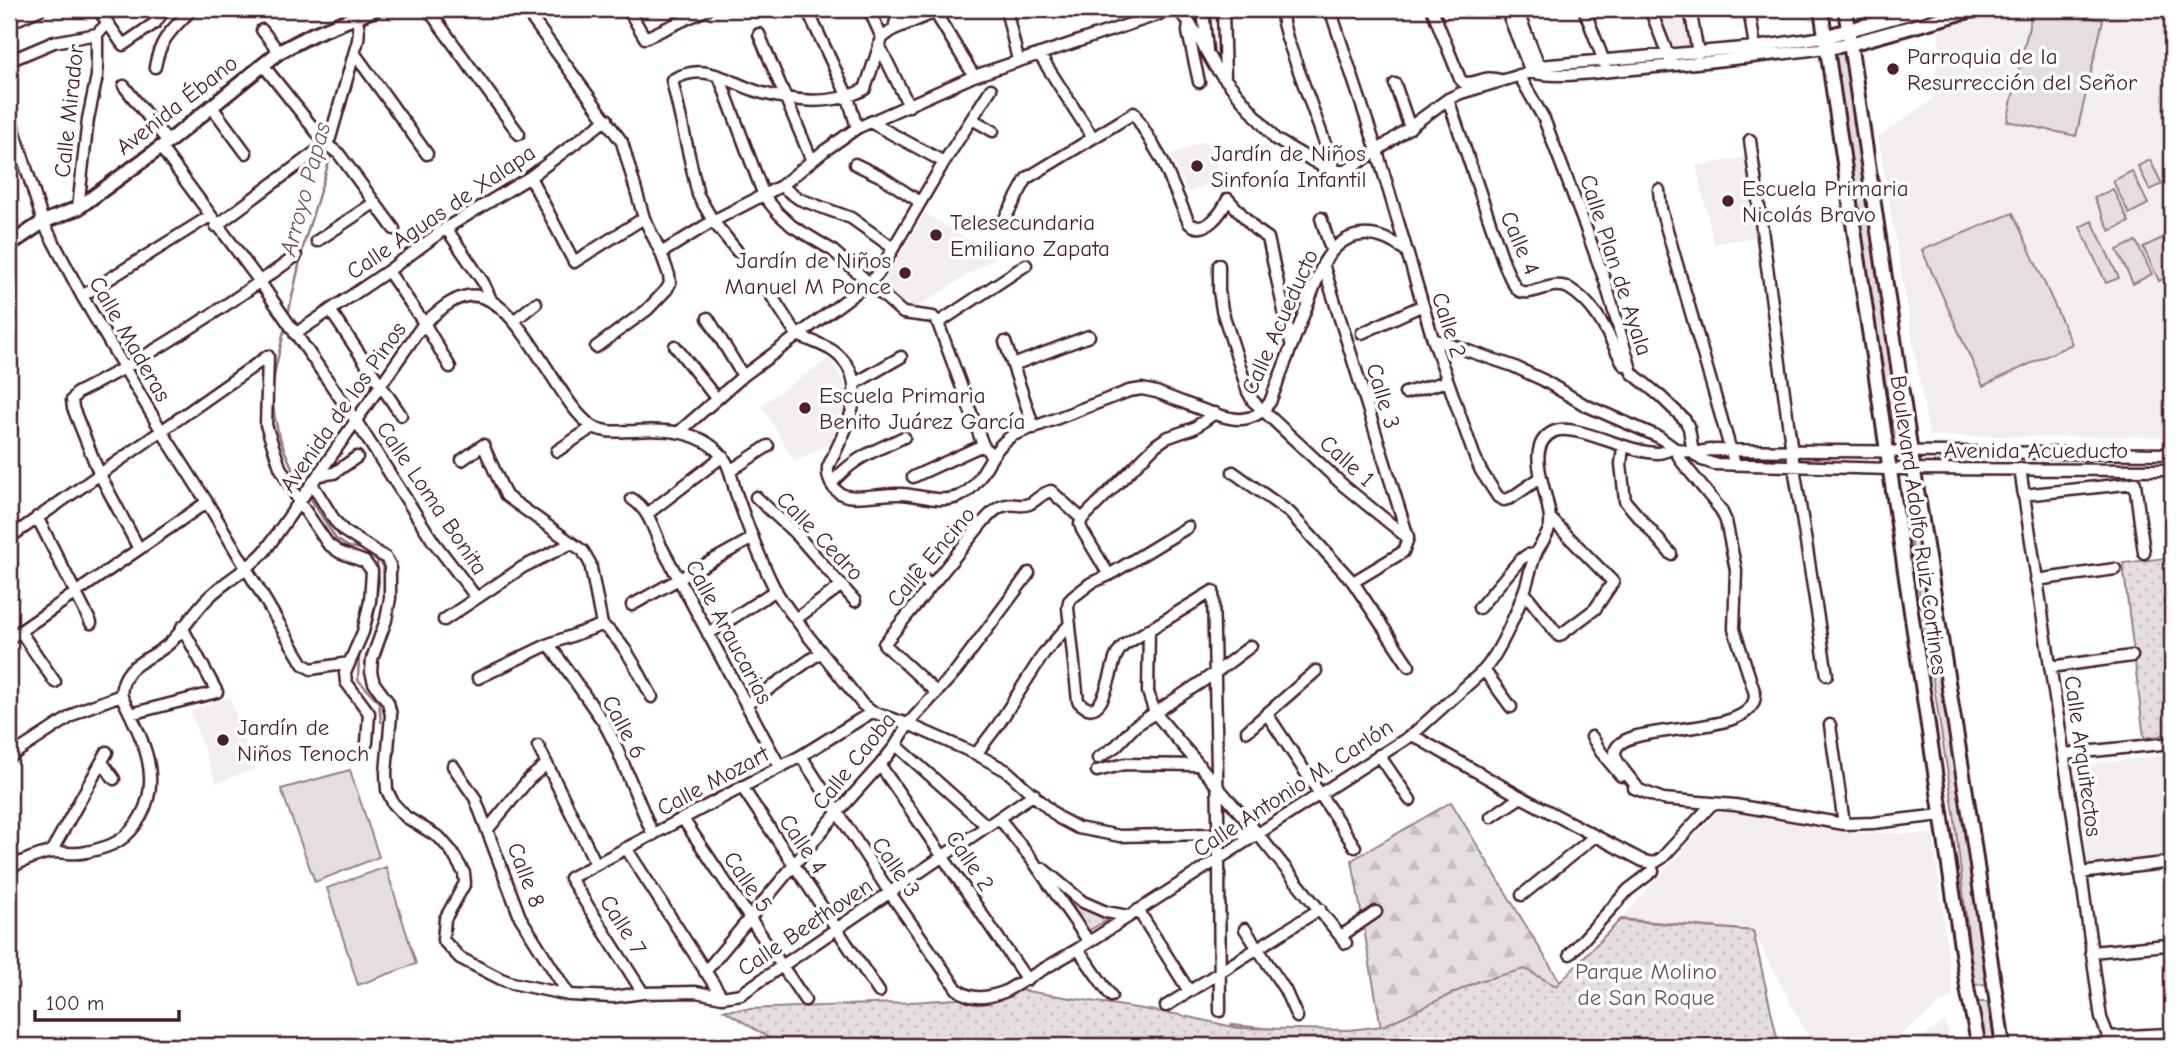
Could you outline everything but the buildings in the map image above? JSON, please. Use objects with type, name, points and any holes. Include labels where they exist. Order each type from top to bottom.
[{"type":"main road","name":"Avenida Ébano","points":[[9,245],[43,222],[78,208],[164,145],[279,52],[353,13],[376,9]]},
{"type":"main road","name":"Boulevard Adolfo Ruiz Cortines","points":[[1821,9],[1968,993],[1979,1046]]},
{"type":"main road","name":"Boulevard Adolfo Ruiz Cortines","points":[[1845,9],[2003,1046]]},
{"type":"main road","points":[[1825,42],[1848,30],[1923,9]]},
{"type":"main road","points":[[1825,42],[1850,44],[1976,9]]},
{"type":"street","points":[[9,23],[41,9]]},
{"type":"street","points":[[98,9],[123,44],[155,23],[165,9]]},
{"type":"street","points":[[155,67],[158,50],[166,37],[192,9]]},
{"type":"street","points":[[428,9],[519,134]]},
{"type":"street","points":[[525,9],[622,142],[644,218],[661,253],[670,284],[647,310],[596,347]]},
{"type":"street","points":[[628,9],[645,38],[708,9]]},
{"type":"street","points":[[807,9],[849,97],[857,128]]},
{"type":"street","points":[[869,9],[909,106]]},
{"type":"street","points":[[894,29],[901,9]]},
{"type":"street","points":[[1006,9],[1018,60]]},
{"type":"street","points":[[1203,9],[1208,54]]},
{"type":"street","points":[[1223,9],[1225,79]]},
{"type":"street","points":[[1282,9],[1287,38],[1335,172]]},
{"type":"street","name":"Calle 2","points":[[1330,9],[1377,151],[1433,339],[1481,471],[1498,497],[1504,500],[1540,478]]},
{"type":"street","points":[[1432,9],[1460,79],[1464,83],[1489,77],[1501,80]]},
{"type":"street","points":[[1506,9],[1535,69],[1542,75],[1825,42]]},
{"type":"street","points":[[1584,9],[1606,66]]},
{"type":"street","points":[[1650,9],[1670,61]]},
{"type":"street","points":[[1690,9],[1698,53]]},
{"type":"street","points":[[1749,9],[1756,52]]},
{"type":"street","points":[[737,251],[713,221],[698,195],[672,80],[685,72],[702,72],[758,92],[786,98],[821,101],[849,97],[865,89],[881,41],[894,29],[937,10],[974,76]]},
{"type":"street","points":[[1517,10],[1535,69]]},
{"type":"street","points":[[661,253],[713,221],[781,186],[857,128],[974,76],[1154,12],[1178,11],[1189,21],[1225,79],[1275,139],[1335,172],[1346,171],[1377,151],[1448,99],[1535,69]]},
{"type":"street","points":[[331,147],[332,131],[359,32],[353,13]]},
{"type":"street","points":[[1189,21],[1188,32],[1199,82]]},
{"type":"street","name":"Calle Mirador","points":[[78,208],[88,119],[97,76],[97,34],[107,24]]},
{"type":"street","points":[[262,30],[279,52]]},
{"type":"street","points":[[9,61],[54,42],[97,34]]},
{"type":"street","points":[[759,34],[812,160]]},
{"type":"street","points":[[1670,61],[1698,53],[1756,52]]},
{"type":"street","points":[[355,54],[427,154]]},
{"type":"street","points":[[1039,54],[1093,138]]},
{"type":"street","points":[[263,65],[394,229]]},
{"type":"street","name":"Calle Plan de Ayala","points":[[1519,75],[1544,120],[1585,226],[1605,281],[1632,373],[1685,420],[1693,453]]},
{"type":"street","points":[[719,76],[764,196],[778,214],[792,226],[832,250],[903,313],[933,317],[938,323],[983,444],[992,456]]},
{"type":"street","points":[[1395,84],[1410,128]]},
{"type":"street","name":"Calle Loma Bonita","points":[[124,86],[209,216],[260,282],[356,421],[433,541],[476,597]]},
{"type":"street","points":[[679,432],[743,376],[869,284],[878,274],[990,89]]},
{"type":"street","name":"Calle 4","points":[[1448,99],[1505,266],[1516,288],[1528,293],[1557,285],[1567,287],[1578,295],[1602,321],[1623,363],[1632,373]]},
{"type":"street","points":[[212,107],[246,153]]},
{"type":"street","name":"Calle Maderas","points":[[9,113],[43,222],[82,296],[307,668],[349,663]]},
{"type":"street","points":[[1003,222],[1027,178],[1134,113],[1162,160],[1192,227],[1198,228],[1217,218],[1227,199],[1250,224],[1268,238],[1292,343]]},
{"type":"street","name":"Calle Aguas de Xalapa","points":[[295,334],[446,228],[530,177],[607,119]]},
{"type":"street","points":[[972,119],[993,131]]},
{"type":"street","points":[[870,122],[944,162]]},
{"type":"street","points":[[1750,140],[1794,467],[1826,675]]},
{"type":"street","points":[[216,226],[331,147]]},
{"type":"street","points":[[855,164],[882,177],[920,202]]},
{"type":"street","points":[[530,177],[574,262],[644,218]]},
{"type":"street","points":[[781,186],[799,199],[850,218],[893,248]]},
{"type":"street","points":[[1659,190],[1661,209],[1735,465]]},
{"type":"street","points":[[317,241],[374,202]]},
{"type":"street","points":[[82,296],[209,216]]},
{"type":"street","points":[[1321,218],[1331,250]]},
{"type":"street","points":[[446,228],[483,282],[492,302],[514,320],[569,403],[593,427],[608,432],[679,432],[702,440],[723,456],[753,538],[776,590],[821,652],[862,704],[872,712],[908,724],[1007,771],[1059,818],[1078,828],[1120,836],[1257,833]]},
{"type":"street","name":"Calle Acueducto","points":[[831,484],[847,497],[902,494],[944,500],[962,495],[975,485],[1005,440],[1129,391],[1142,389],[1240,420],[1255,416],[1270,402],[1323,264],[1331,250],[1342,241],[1364,234],[1391,240],[1405,250]]},
{"type":"street","points":[[139,549],[99,473],[72,400],[77,393],[125,369],[296,256]]},
{"type":"street","name":"Calle 3","points":[[1323,264],[1408,538]]},
{"type":"street","points":[[938,323],[1026,265]]},
{"type":"street","points":[[1219,265],[1222,310],[1248,392],[1253,401],[1264,410]]},
{"type":"street","points":[[388,271],[450,367]]},
{"type":"street","points":[[769,292],[797,335],[831,350],[840,358],[854,384],[853,412],[828,467],[827,475],[831,484],[854,461],[904,437]]},
{"type":"street","name":"Avenida de los Pinos","points":[[121,695],[126,674],[172,641],[210,596],[247,569],[265,551],[424,323],[453,301],[466,295],[479,296],[492,302]]},
{"type":"street","points":[[514,320],[536,303]]},
{"type":"street","points":[[1362,333],[1423,305]]},
{"type":"street","points":[[330,310],[401,415]]},
{"type":"street","points":[[708,318],[743,376]]},
{"type":"street","points":[[1013,365],[1089,336]]},
{"type":"street","name":"Avenida Acueducto","points":[[1433,339],[1513,366],[1586,405],[1659,438],[1674,448],[1693,453],[1714,464],[1889,469],[2172,470]]},
{"type":"street","points":[[1005,342],[1034,428]]},
{"type":"street","points":[[675,346],[716,398]]},
{"type":"street","points":[[9,538],[268,356],[266,425],[280,467],[309,490],[328,544],[339,552],[365,562],[372,570],[370,601],[363,632],[345,673],[346,682],[369,713],[367,743]]},
{"type":"street","points":[[854,384],[901,357]]},
{"type":"street","points":[[1405,393],[1448,381]]},
{"type":"street","name":"Calle 1","points":[[1264,410],[1344,486],[1408,538]]},
{"type":"street","points":[[1109,575],[1081,522],[1156,445],[1166,438],[1194,428],[1215,413]]},
{"type":"street","points":[[557,451],[593,427]]},
{"type":"street","points":[[1524,592],[1559,636],[1595,609],[1613,582],[1550,518],[1540,478],[1540,447],[1545,438],[1555,431],[1572,430],[1623,447],[1660,453],[1674,448],[1721,510],[1726,521],[1736,570],[1734,629],[1755,701],[1752,707],[1728,722],[1656,732],[1626,740],[1618,745],[1615,758],[1639,790]]},
{"type":"street","points":[[913,477],[983,444]]},
{"type":"street","name":"Calle Loma Bonita","points":[[462,460],[483,445],[506,496],[572,542]]},
{"type":"street","points":[[730,471],[768,446]]},
{"type":"street","points":[[1623,447],[1620,464],[1625,501],[1671,554]]},
{"type":"street","name":"Avenida Acueducto","points":[[1693,453],[1710,450],[2172,454]]},
{"type":"street","points":[[632,499],[648,514],[723,456]]},
{"type":"street","points":[[309,490],[357,457]]},
{"type":"street","name":"Calle Arquitectos","points":[[2020,469],[2101,1018],[2110,1042]]},
{"type":"street","points":[[1233,472],[1290,513],[1353,582],[1409,666]]},
{"type":"street","points":[[2023,495],[2135,483],[2144,553]]},
{"type":"street","name":"Calle Beethoven","points":[[309,490],[344,531],[386,558],[390,565],[390,598],[386,620],[372,659],[371,672],[374,683],[388,702],[391,715],[387,790],[393,803],[405,817],[440,838],[464,873],[466,883],[444,919],[443,940],[460,958],[501,979],[569,995],[613,997],[643,993],[696,992],[722,996],[741,994],[1034,794]]},
{"type":"street","name":"Calle Encino","points":[[937,693],[884,644],[983,522],[999,507],[1030,504],[1051,491],[1081,522]]},
{"type":"street","name":"Calle Cedro","points":[[756,497],[797,535],[855,601]]},
{"type":"street","points":[[9,639],[207,502]]},
{"type":"street","name":"Calle Araucarias","points":[[648,514],[661,546],[780,767]]},
{"type":"street","points":[[37,517],[91,623]]},
{"type":"street","name":"Calle Antonio M. Carlón","points":[[965,996],[991,997],[1027,980],[1412,735],[1494,659],[1524,592],[1536,554],[1548,531],[1550,518]]},
{"type":"street","points":[[1188,527],[1091,583],[1069,601],[1068,608],[1079,701],[1083,707],[1091,709],[1104,699],[1116,655],[1124,645],[1213,591],[1220,1011]]},
{"type":"street","points":[[632,605],[753,538]]},
{"type":"street","points":[[1353,582],[1403,552],[1408,538]]},
{"type":"street","points":[[444,620],[523,567],[572,542],[583,551],[590,563],[602,625],[613,633],[623,646],[652,697]]},
{"type":"street","points":[[1479,607],[1520,559],[1536,554]]},
{"type":"street","points":[[2036,580],[2115,569]]},
{"type":"street","points":[[915,572],[932,586]]},
{"type":"street","name":"Calle Caoba","points":[[705,972],[880,765],[908,724],[956,671],[1029,573]]},
{"type":"street","points":[[796,619],[842,585]]},
{"type":"street","points":[[708,634],[776,590]]},
{"type":"street","points":[[976,754],[1044,653],[1070,624]]},
{"type":"street","points":[[478,678],[549,644],[602,625]]},
{"type":"street","points":[[130,714],[217,692],[182,627]]},
{"type":"street","points":[[1149,629],[1148,692],[1155,713],[1344,939],[1376,912]]},
{"type":"street","points":[[20,631],[55,682]]},
{"type":"street","name":"Calle 6","points":[[549,644],[604,723],[653,835]]},
{"type":"street","points":[[1098,758],[1116,746],[1135,726],[1251,646]]},
{"type":"street","points":[[746,705],[821,652]]},
{"type":"street","points":[[2050,667],[2132,656]]},
{"type":"street","points":[[1484,670],[1511,707]]},
{"type":"street","points":[[1247,731],[1316,671]]},
{"type":"street","points":[[9,757],[81,710],[121,695],[145,748],[151,778],[148,802],[135,827],[116,844],[83,853],[51,852],[9,868]]},
{"type":"street","name":"Calle Mozart","points":[[570,878],[801,756],[872,712]]},
{"type":"street","points":[[1266,714],[1355,847]]},
{"type":"street","points":[[1830,725],[1844,824]]},
{"type":"street","points":[[1412,735],[1653,867]]},
{"type":"street","points":[[1592,737],[1628,785],[1663,799],[1735,805],[1844,824],[1941,815]]},
{"type":"street","points":[[2063,754],[2172,743]]},
{"type":"street","points":[[896,745],[987,826]]},
{"type":"street","name":"Calle 7","points":[[538,746],[596,864]]},
{"type":"street","points":[[1379,755],[1410,800]]},
{"type":"street","name":"Calle 3","points":[[801,756],[890,893],[957,989],[965,996]]},
{"type":"street","points":[[51,852],[104,757],[114,779]]},
{"type":"street","points":[[488,829],[529,779],[547,764]]},
{"type":"street","points":[[1097,771],[1125,764],[1198,765]]},
{"type":"street","name":"Calle 2","points":[[880,765],[1027,980]]},
{"type":"street","name":"Calle 8","points":[[453,766],[475,798],[520,917],[569,995]]},
{"type":"street","name":"Calle 4","points":[[742,788],[879,992]]},
{"type":"street","points":[[1491,817],[1521,797]]},
{"type":"street","points":[[1570,954],[1712,804]]},
{"type":"street","points":[[999,818],[1088,942]]},
{"type":"street","name":"Calle 5","points":[[683,819],[805,1000]]},
{"type":"street","points":[[1522,895],[1594,837]]},
{"type":"street","points":[[626,848],[722,996]]},
{"type":"street","points":[[1032,861],[1083,902],[1106,912],[1133,913],[1189,991]]},
{"type":"street","points":[[2080,873],[2172,862]]},
{"type":"street","points":[[1613,917],[1653,867]]},
{"type":"street","name":"Calle 7","points":[[570,878],[643,993]]},
{"type":"street","points":[[1166,1006],[1320,909]]},
{"type":"street","points":[[1245,929],[1285,990],[1297,1017]]},
{"type":"street","points":[[2091,952],[2167,945]]},
{"type":"street","points":[[1078,948],[1111,996]]},
{"type":"street","points":[[2110,1042],[2168,1034]]},
{"type":"shaded area","points":[[1657,9],[1685,9],[1692,50],[1673,52]]},
{"type":"shaded area","points":[[2019,9],[2172,9],[2172,437],[1929,436],[1878,137],[1933,99],[1940,26]]},
{"type":"shaded area","name":"Jardín de Niños Sinfonía Infantil","points":[[1206,140],[1223,177],[1188,193],[1171,155]]},
{"type":"shaded area","name":"Escuela Primaria Nicolás Bravo","points":[[1747,157],[1755,237],[1714,244],[1696,166]]},
{"type":"shaded area","name":"Telesecundaria Emiliano Zapata","points":[[925,213],[996,257],[914,309],[880,288]]},
{"type":"shaded area","name":"Escuela Primaria Benito Juárez García","points":[[830,358],[843,382],[847,395],[847,412],[837,439],[795,462],[761,405]]},
{"type":"shaded area","name":"Jardín de Niños Tenoch","points":[[230,697],[255,769],[216,783],[190,711]]},
{"type":"shaded area","points":[[2172,754],[2172,854],[2089,866],[2075,766]]},
{"type":"shaded area","points":[[1719,810],[1847,833],[1933,834],[1953,995],[1885,1046],[1813,1046],[1753,931],[1621,919]]},
{"type":"shaded area","points":[[1944,1022],[1955,1046],[1908,1046]]},
{"type":"green space","points":[[2033,9],[2053,9],[2103,20],[2076,136],[2007,121]]},
{"type":"green space","points":[[1846,48],[1908,437],[1895,438],[1864,259],[1834,50]]},
{"type":"green space","points":[[2150,160],[2162,184],[2150,190],[2138,166]]},
{"type":"green space","points":[[2132,171],[2148,204],[2129,214],[2113,181]]},
{"type":"green space","points":[[2113,189],[2129,222],[2110,231],[2094,198]]},
{"type":"green space","points":[[2013,213],[2072,344],[1983,386],[1922,250]]},
{"type":"green space","points":[[2092,221],[2119,278],[2106,283],[2080,227]]},
{"type":"green space","points":[[2162,238],[2172,259],[2172,274],[2159,281],[2143,247]]},
{"type":"green space","points":[[2136,241],[2152,274],[2133,284],[2117,250]]},
{"type":"green space","points":[[1906,510],[1916,510],[1987,984],[1974,985],[1954,813]]},
{"type":"green space","points":[[2165,558],[2172,622],[2172,734],[2144,738],[2123,563]]},
{"type":"green space","points":[[350,770],[379,857],[315,882],[281,789]]},
{"type":"green space","points":[[1451,802],[1565,990],[1621,919],[1753,931],[1778,1046],[1249,1046],[1232,1025],[1383,1039],[1352,860]]},
{"type":"green space","points":[[2172,866],[2172,944],[2163,867]]},
{"type":"green space","points":[[386,867],[416,964],[358,985],[327,888]]},
{"type":"green space","points":[[1053,875],[1082,900],[1119,914],[1088,931]]},
{"type":"green space","name":"Parque Molino de San Roque","points":[[1620,920],[1753,931],[1779,1046],[782,1046],[724,1010],[972,998],[1013,989],[1175,1014],[1238,1028],[1349,1030],[1383,1026],[1479,981],[1525,969],[1556,986]]},
{"type":"green space","points":[[1977,1002],[1987,1002],[1996,1046],[1985,1046]]},
{"type":"waterway","name":"Arroyo Papas","points":[[334,146],[355,72]]},
{"type":"waterway","name":"Arroyo Papas","points":[[288,315],[304,243],[332,152]]},
{"type":"waterway","name":"Arroyo Papas","points":[[284,331],[274,378],[274,407],[285,451],[305,490]]},
{"type":"waterway","name":"Arroyo Papas","points":[[309,496],[336,539],[349,547],[364,549]]},
{"type":"waterway","name":"Arroyo Papas","points":[[372,554],[377,560],[379,581],[373,619],[359,657],[358,680],[379,702],[381,722]]},
{"type":"place","name":"Parroquia de la Resurrección del Señor","points":[[1893,69]]},
{"type":"place","name":"Jardín de Niños Sinfonía Infantil","points":[[1197,166]]},
{"type":"place","name":"Escuela Primaria Nicolás Bravo","points":[[1728,201]]},
{"type":"place","name":"Telesecundaria Emiliano Zapata","points":[[936,235]]},
{"type":"place","name":"Jardín de Niños Manuel M Ponce","points":[[905,273]]},
{"type":"place","name":"Escuela Primaria Benito Juárez García","points":[[805,408]]},
{"type":"place","name":"Jardín de Niños Tenoch","points":[[223,740]]}]
